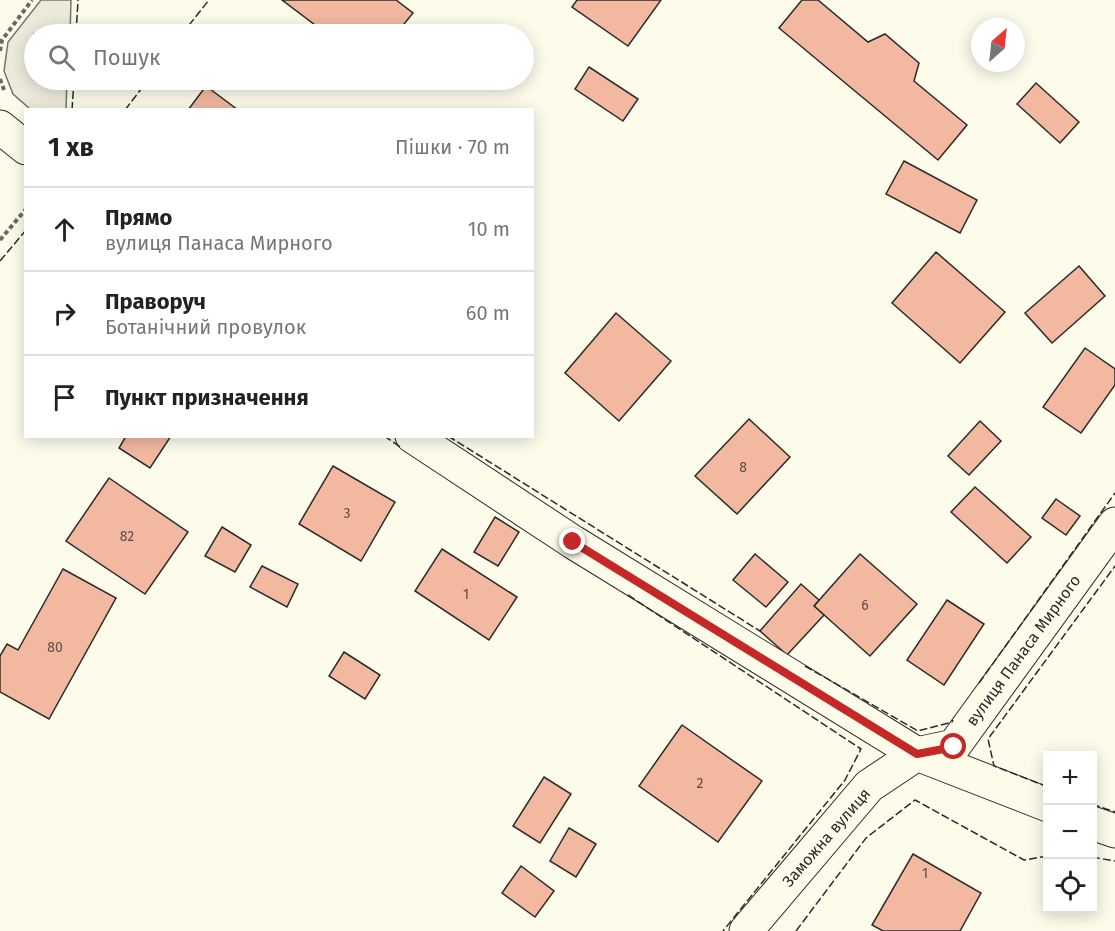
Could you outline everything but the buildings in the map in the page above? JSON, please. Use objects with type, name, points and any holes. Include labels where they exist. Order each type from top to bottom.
[{"type":"street","points":[[0,127],[24,146]]},
{"type":"street","points":[[415,438],[573,542],[917,754],[1043,803]]},
{"type":"street","name":"вулиця Панаса Мирного","points":[[917,754],[954,747],[1115,524]]},
{"type":"street","name":"Заможна вулиця","points":[[746,931],[869,786],[917,754]]},
{"type":"street","points":[[1097,825],[1115,831]]},
{"type":"path","points":[[0,51],[2,40],[32,0]]},
{"type":"path","points":[[0,240],[24,210]]},
{"type":"shaded area","points":[[41,0],[71,0],[70,24],[24,24],[24,90],[67,90],[66,108],[29,108],[13,94],[4,71],[8,42]]},
{"type":"fence","points":[[77,24],[78,0]]},
{"type":"fence","points":[[190,24],[209,0]]},
{"type":"fence","points":[[72,108],[73,90]]},
{"type":"fence","points":[[127,108],[140,90]]},
{"type":"fence","points":[[0,261],[24,232]]},
{"type":"fence","points":[[387,438],[402,448]]},
{"type":"fence","points":[[451,438],[760,631]]},
{"type":"fence","points":[[979,683],[1115,493]]},
{"type":"fence","points":[[1043,785],[994,766],[988,739],[1115,566]]},
{"type":"fence","points":[[628,595],[861,749],[845,780],[723,931]]},
{"type":"fence","points":[[805,666],[918,731],[953,720]]},
{"type":"fence","points":[[796,931],[866,838],[915,800],[1024,860],[1043,857]]},
{"type":"fence","points":[[1095,805],[1115,812]]},
{"type":"fence","points":[[1097,858],[1115,861]]},
{"type":"route","points":[[573,542],[917,754],[954,747]]}]
